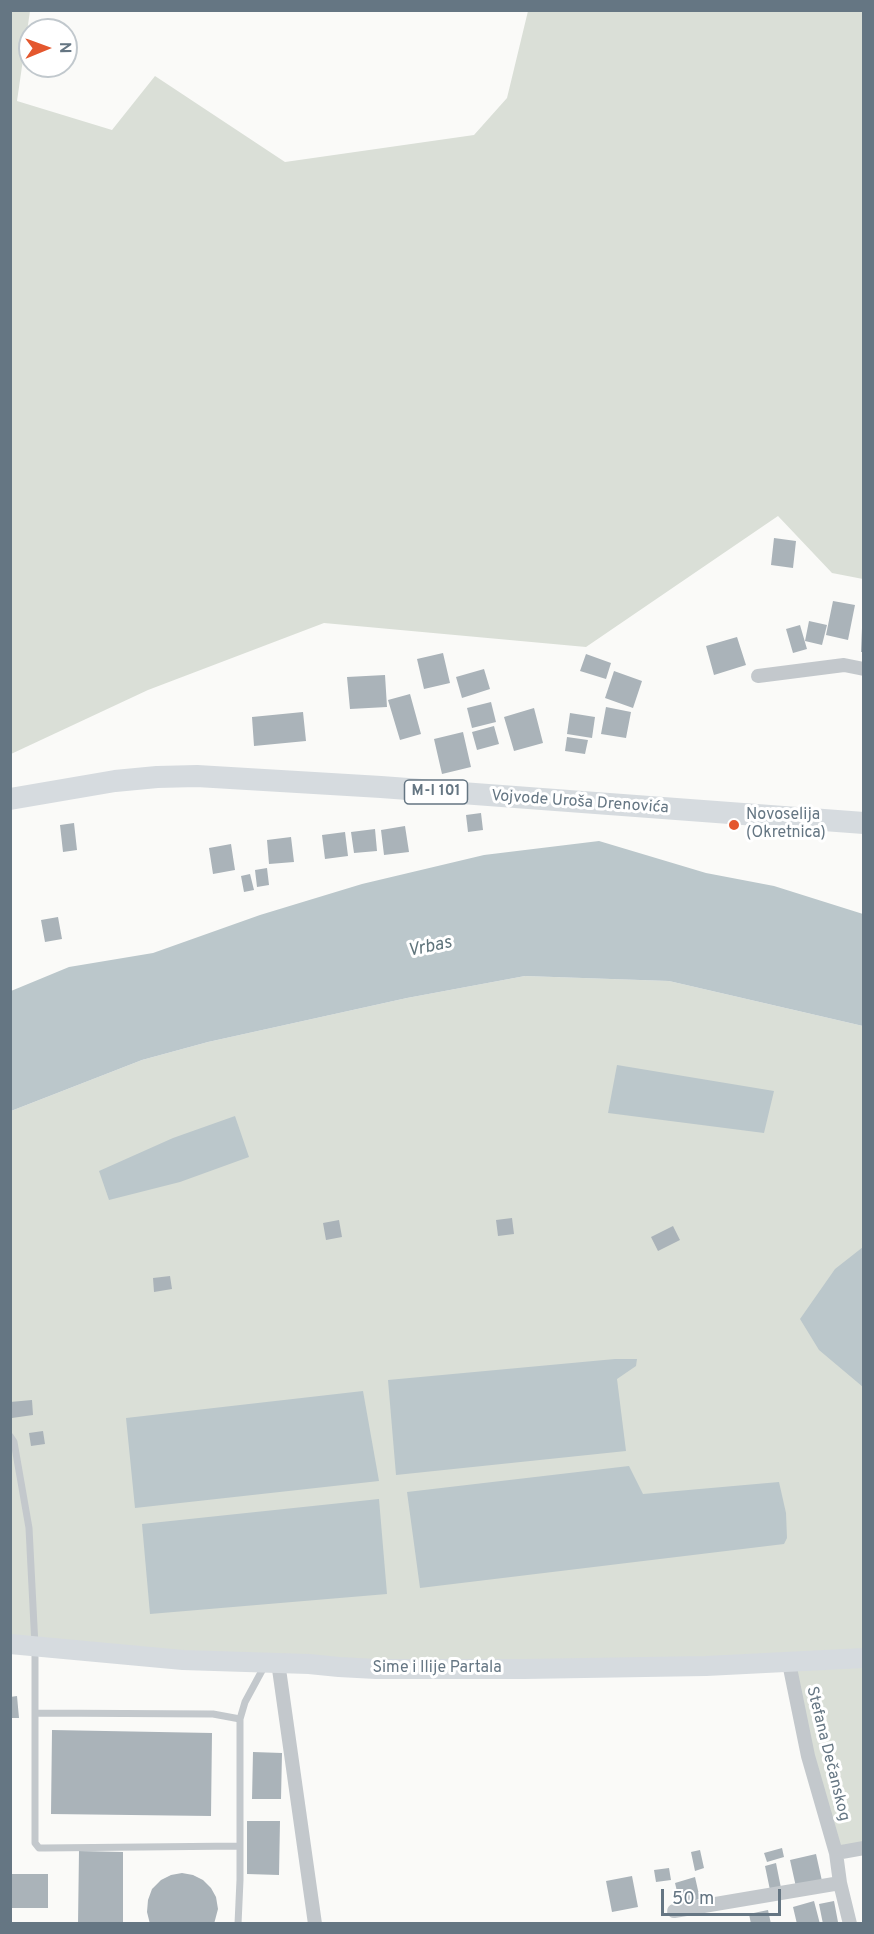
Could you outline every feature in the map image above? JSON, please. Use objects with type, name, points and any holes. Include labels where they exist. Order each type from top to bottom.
[{"type":"main road","name":"Vojvode Uroša Drenovića","points":[[10,799],[138,779],[208,777],[381,787],[864,823]]},
{"type":"street","points":[[758,676],[844,665],[864,669]]},
{"type":"street","name":"Sime i Ilije Partala","points":[[10,1644],[183,1660],[395,1669],[789,1663],[864,1658]]},
{"type":"street","points":[[272,1663],[315,1923]]},
{"type":"street","name":"Stefana Dečanskog","points":[[789,1663],[808,1756],[836,1853],[840,1883],[850,1923]]},
{"type":"street","points":[[836,1853],[864,1848]]},
{"type":"street","points":[[674,1911],[840,1883]]},
{"type":"lane","points":[[10,1436],[14,1442],[28,1528],[35,1646],[35,1843],[39,1848],[240,1846]]},
{"type":"lane","points":[[238,1923],[240,1719],[245,1702],[272,1663]]},
{"type":"lane","points":[[35,1713],[203,1714],[240,1719]]},
{"type":"shaded area","points":[[10,11],[30,11],[29,18],[18,18],[18,78],[20,78],[17,101],[112,130],[155,76],[285,162],[474,135],[507,98],[528,11],[863,11],[863,579],[832,573],[778,516],[586,647],[324,623],[148,690],[11,754]]},
{"type":"shaded area","points":[[525,976],[669,981],[863,1026],[863,1843],[833,1846],[788,1663],[524,1669],[11,1644],[11,1111],[142,1060],[208,1042],[407,998]]},
{"type":"water","name":"Vrbas","points":[[599,841],[706,873],[774,886],[863,914],[863,1026],[669,981],[525,976],[407,998],[208,1042],[142,1060],[11,1111],[11,991],[69,967],[153,953],[260,915],[362,884],[484,855]]},
{"type":"water","points":[[617,1065],[774,1091],[764,1133],[608,1113]]},
{"type":"water","points":[[235,1116],[249,1157],[180,1182],[109,1200],[99,1171],[173,1138]]},
{"type":"water","points":[[863,1247],[863,1387],[819,1350],[800,1319],[835,1269]]},
{"type":"water","points":[[615,1359],[637,1359],[636,1366],[617,1379],[626,1451],[396,1475],[388,1380]]},
{"type":"water","points":[[363,1391],[379,1481],[135,1508],[126,1418]]},
{"type":"water","points":[[629,1466],[643,1494],[779,1482],[786,1513],[787,1538],[784,1544],[420,1588],[407,1492]]},
{"type":"water","points":[[379,1499],[387,1594],[150,1614],[142,1524]]},
{"type":"building","points":[[774,538],[796,541],[793,568],[771,565]]},
{"type":"building","points":[[833,601],[855,605],[848,640],[826,635]]},
{"type":"building","points":[[809,621],[827,625],[822,645],[805,641]]},
{"type":"building","points":[[800,625],[807,649],[793,653],[786,629]]},
{"type":"building","points":[[862,628],[864,628],[864,652],[861,652]]},
{"type":"building","points":[[737,637],[746,665],[714,675],[706,646]]},
{"type":"building","points":[[443,653],[450,683],[424,689],[417,659]]},
{"type":"building","points":[[586,654],[611,663],[606,679],[580,671]]},
{"type":"building","points":[[484,669],[490,689],[462,698],[456,677]]},
{"type":"building","points":[[614,671],[642,681],[633,708],[605,698]]},
{"type":"building","points":[[385,675],[387,707],[350,709],[347,677]]},
{"type":"building","points":[[410,694],[421,734],[400,740],[388,700]]},
{"type":"building","points":[[491,702],[496,722],[472,728],[467,708]]},
{"type":"building","points":[[606,707],[631,712],[626,738],[601,734]]},
{"type":"building","points":[[534,708],[543,743],[514,751],[504,717]]},
{"type":"building","points":[[303,712],[306,741],[254,746],[252,717]]},
{"type":"building","points":[[570,713],[595,717],[592,738],[567,734]]},
{"type":"building","points":[[494,726],[499,744],[477,750],[472,732]]},
{"type":"building","points":[[463,732],[471,767],[442,774],[434,739]]},
{"type":"building","points":[[567,737],[588,740],[585,754],[565,751]]},
{"type":"building","points":[[481,813],[483,830],[468,832],[466,815]]},
{"type":"building","points":[[74,823],[77,850],[63,852],[60,825]]},
{"type":"building","points":[[405,826],[409,852],[384,855],[381,830]]},
{"type":"building","points":[[375,829],[377,851],[354,853],[351,832]]},
{"type":"building","points":[[345,832],[348,856],[325,859],[322,835]]},
{"type":"building","points":[[291,837],[294,862],[269,864],[267,840]]},
{"type":"building","points":[[231,844],[235,870],[213,874],[209,848]]},
{"type":"building","points":[[267,868],[269,885],[257,887],[255,870]]},
{"type":"building","points":[[250,874],[254,890],[244,892],[241,876]]},
{"type":"building","points":[[58,917],[62,939],[45,942],[41,920]]},
{"type":"building","points":[[512,1218],[514,1234],[498,1236],[496,1220]]},
{"type":"building","points":[[339,1220],[342,1237],[326,1240],[323,1223]]},
{"type":"building","points":[[673,1226],[680,1240],[658,1251],[651,1237]]},
{"type":"building","points":[[170,1276],[172,1289],[154,1292],[153,1278]]},
{"type":"building","points":[[32,1400],[33,1415],[12,1418],[10,1402]]},
{"type":"building","points":[[43,1431],[45,1444],[31,1446],[29,1433]]},
{"type":"building","points":[[17,1696],[19,1718],[10,1718],[10,1697]]},
{"type":"building","points":[[52,1730],[212,1733],[211,1816],[51,1814]]},
{"type":"building","points":[[253,1752],[282,1753],[281,1799],[252,1799]]},
{"type":"building","points":[[247,1821],[280,1821],[279,1875],[247,1874]]},
{"type":"building","points":[[782,1848],[784,1857],[767,1862],[764,1853]]},
{"type":"building","points":[[700,1850],[704,1868],[695,1871],[691,1852]]},
{"type":"building","points":[[79,1851],[123,1852],[123,1924],[78,1924]]},
{"type":"building","points":[[816,1854],[822,1881],[796,1887],[790,1860]]},
{"type":"building","points":[[776,1863],[781,1888],[770,1890],[765,1866]]},
{"type":"building","points":[[669,1868],[671,1880],[656,1882],[654,1870]]},
{"type":"building","points":[[182,1873],[203,1880],[211,1888],[216,1897],[218,1909],[214,1924],[150,1924],[147,1912],[152,1889],[161,1880]]},
{"type":"building","points":[[10,1874],[48,1874],[48,1908],[10,1908]]},
{"type":"building","points":[[632,1876],[638,1907],[612,1912],[606,1881]]},
{"type":"building","points":[[695,1877],[700,1899],[680,1904],[675,1883]]},
{"type":"building","points":[[814,1901],[820,1924],[797,1924],[793,1907]]},
{"type":"building","points":[[834,1901],[838,1922],[823,1924],[819,1904]]},
{"type":"building","points":[[768,1910],[771,1924],[751,1924],[749,1914]]},
{"type":"place","name":"Novoselija (Okretnica)","points":[[734,825]]}]
